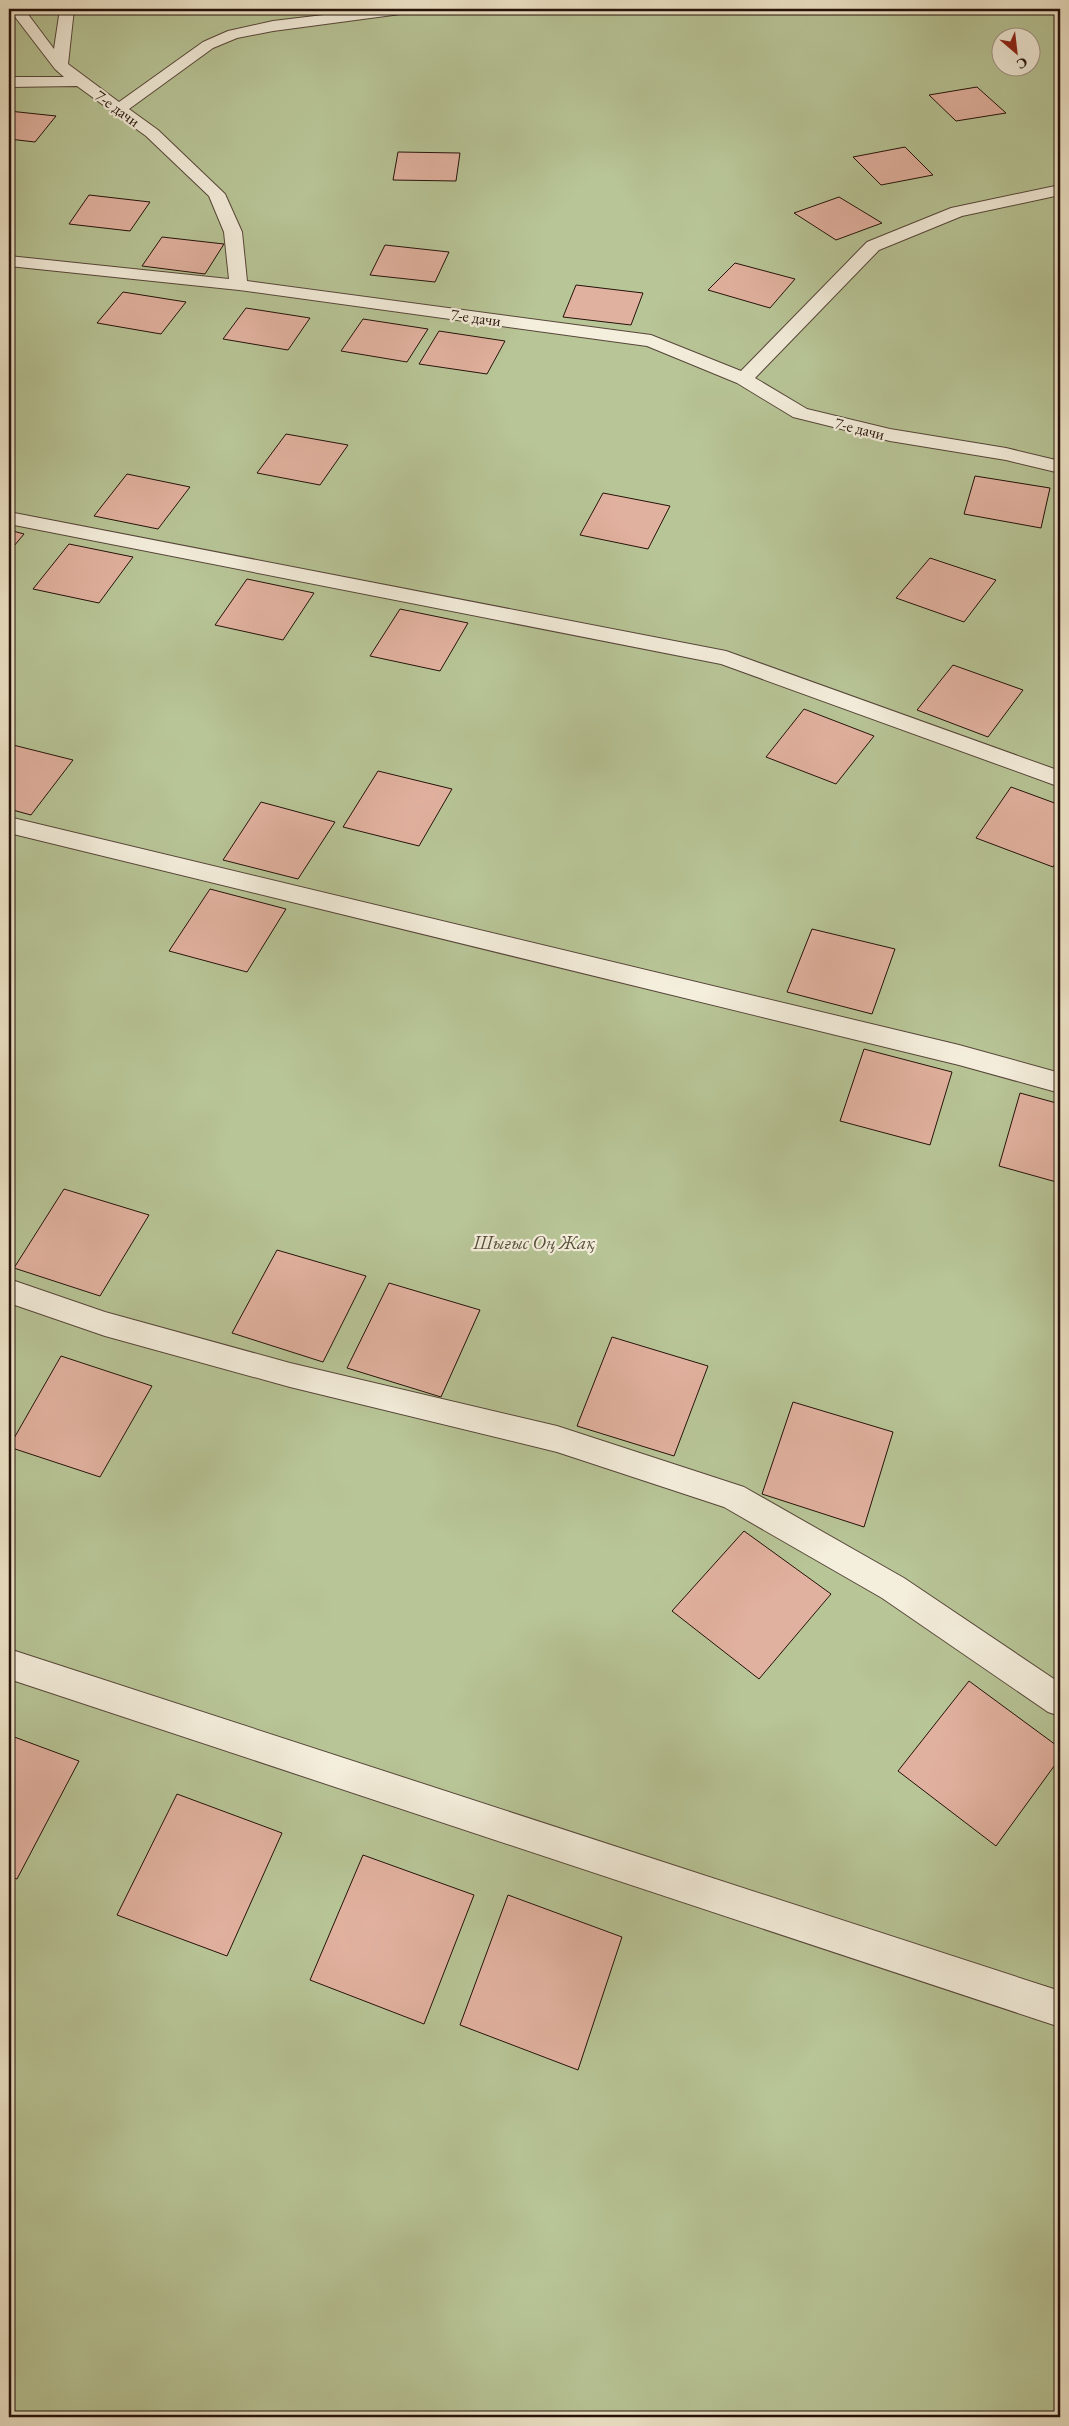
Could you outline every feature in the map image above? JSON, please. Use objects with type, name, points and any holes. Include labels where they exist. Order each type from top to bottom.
[{"type":"lane","name":"7-е дачи","points":[[16,9],[60,66],[152,133],[216,194],[233,232],[240,286],[651,341],[744,379],[800,413],[890,435],[1006,454],[1060,467]]},
{"type":"lane","points":[[60,66],[67,9]]},
{"type":"lane","points":[[119,110],[208,45],[234,34],[273,26],[408,9]]},
{"type":"lane","points":[[9,82],[80,81]]},
{"type":"lane","points":[[744,379],[873,246],[957,212],[1060,190]]},
{"type":"lane","points":[[9,261],[240,286]]},
{"type":"lane","points":[[9,518],[726,658],[1060,779]]},
{"type":"lane","points":[[9,825],[959,1054],[1060,1083]]},
{"type":"lane","points":[[9,1292],[105,1324],[290,1375],[557,1439],[733,1496],[893,1588],[1060,1701]]},
{"type":"lane","points":[[9,1664],[1060,2009]]},
{"type":"green space","name":"Шығыс Оң Жақ","points":[[9,9],[1060,9],[1060,2417],[9,2417]]},
{"type":"building","points":[[977,87],[1006,113],[956,121],[929,95]]},
{"type":"building","points":[[9,111],[56,116],[35,142],[9,139]]},
{"type":"building","points":[[905,147],[933,175],[881,185],[853,157]]},
{"type":"building","points":[[398,152],[460,153],[456,181],[393,180]]},
{"type":"building","points":[[89,195],[150,202],[130,231],[69,224]]},
{"type":"building","points":[[839,197],[882,223],[836,240],[794,213]]},
{"type":"building","points":[[162,237],[224,244],[205,274],[142,266]]},
{"type":"building","points":[[385,245],[449,252],[435,282],[370,275]]},
{"type":"building","points":[[735,263],[795,279],[770,308],[708,290]]},
{"type":"building","points":[[576,285],[643,293],[631,325],[563,317]]},
{"type":"building","points":[[123,292],[186,302],[161,334],[97,323]]},
{"type":"building","points":[[246,308],[310,318],[288,350],[223,339]]},
{"type":"building","points":[[363,319],[428,329],[407,362],[341,351]]},
{"type":"building","points":[[439,331],[505,341],[487,374],[419,364]]},
{"type":"building","points":[[286,434],[348,445],[320,485],[257,473]]},
{"type":"building","points":[[127,474],[190,487],[158,529],[94,516]]},
{"type":"building","points":[[975,476],[1050,488],[1041,528],[964,514]]},
{"type":"building","points":[[603,493],[670,506],[648,549],[580,535]]},
{"type":"building","points":[[9,530],[24,534],[9,552]]},
{"type":"building","points":[[69,544],[133,557],[99,603],[33,589]]},
{"type":"building","points":[[930,558],[996,580],[964,622],[896,598]]},
{"type":"building","points":[[247,579],[314,593],[283,640],[215,625]]},
{"type":"building","points":[[400,609],[468,623],[440,671],[370,656]]},
{"type":"building","points":[[953,665],[1023,690],[988,737],[917,710]]},
{"type":"building","points":[[804,709],[874,736],[836,784],[766,757]]},
{"type":"building","points":[[9,744],[73,760],[31,815],[9,809]]},
{"type":"building","points":[[378,771],[452,789],[419,846],[343,827]]},
{"type":"building","points":[[1011,787],[1060,805],[1060,855],[1053,867],[976,838]]},
{"type":"building","points":[[261,802],[335,822],[298,879],[223,860]]},
{"type":"building","points":[[210,889],[286,909],[247,972],[169,951]]},
{"type":"building","points":[[812,929],[895,949],[872,1014],[787,992]]},
{"type":"building","points":[[864,1049],[952,1072],[930,1145],[840,1121]]},
{"type":"building","points":[[1020,1093],[1060,1104],[1060,1183],[999,1166]]},
{"type":"building","points":[[64,1189],[149,1215],[100,1296],[14,1268]]},
{"type":"building","points":[[277,1250],[366,1276],[323,1362],[232,1333]]},
{"type":"building","points":[[389,1283],[480,1310],[441,1397],[347,1368]]},
{"type":"building","points":[[612,1337],[708,1366],[674,1456],[577,1426]]},
{"type":"building","points":[[61,1356],[152,1386],[100,1477],[9,1447]]},
{"type":"building","points":[[793,1402],[893,1432],[864,1527],[762,1494]]},
{"type":"building","points":[[744,1531],[831,1594],[759,1679],[672,1611]]},
{"type":"building","points":[[969,1681],[1060,1748],[1060,1758],[996,1846],[898,1771]]},
{"type":"building","points":[[9,1735],[79,1761],[17,1879],[9,1876]]},
{"type":"building","points":[[177,1794],[282,1833],[227,1956],[117,1915]]},
{"type":"building","points":[[363,1855],[474,1895],[424,2024],[310,1980]]},
{"type":"building","points":[[508,1895],[622,1937],[578,2070],[460,2025]]}]
